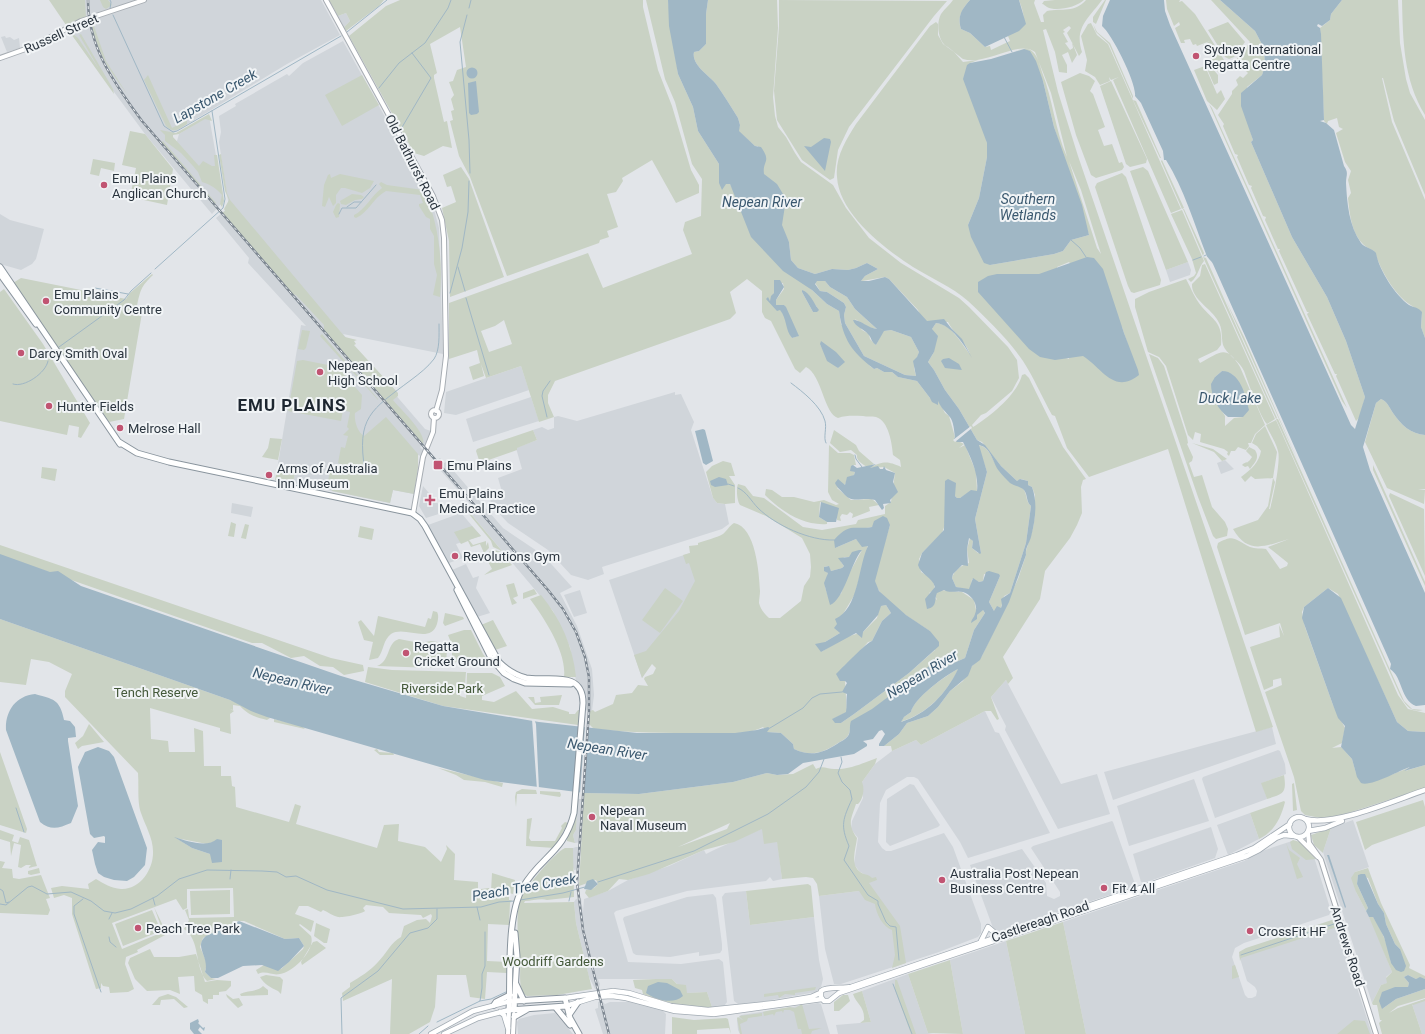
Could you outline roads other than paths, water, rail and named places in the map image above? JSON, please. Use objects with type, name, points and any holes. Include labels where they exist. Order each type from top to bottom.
[{"type":"highway","points":[[0,267],[121,444],[141,454],[169,462],[396,508],[413,514],[424,524],[493,653],[503,666],[511,672],[524,677],[571,680],[581,690],[583,704],[575,802],[571,822],[562,842],[531,875],[517,900],[510,995],[512,1001]]},
{"type":"highway","points":[[0,274],[27,313],[46,336]]},
{"type":"highway","points":[[514,927],[517,956],[516,983],[512,1001],[512,1010],[565,1007]]},
{"type":"highway","points":[[516,983],[524,1000]]},
{"type":"highway","points":[[494,1005],[496,1002],[510,995]]},
{"type":"highway","points":[[512,1001],[562,999],[570,1025]]},
{"type":"highway","points":[[569,1015],[578,1002]]},
{"type":"highway","points":[[565,1007],[578,1034]]},
{"type":"highway","points":[[556,1008],[578,1034]]},
{"type":"highway","points":[[514,1017],[528,1009]]},
{"type":"main road","name":"Russell Street","points":[[0,58],[34,46],[82,21],[144,0]]},
{"type":"main road","name":"Old Bathurst Road","points":[[326,0],[433,196],[442,220],[444,238],[446,350],[442,390],[436,411],[431,414],[434,418],[432,436],[423,457],[413,514]]},
{"type":"main road","points":[[1425,791],[1325,828],[1308,832],[1302,837],[1296,836],[1290,831],[1290,824],[1296,818],[1318,822],[1334,820],[1425,791]]},
{"type":"main road","points":[[1305,819],[1308,823],[1308,832]]},
{"type":"main road","name":"Castlereagh Road","points":[[831,989],[851,987],[981,941],[1241,854],[1290,824]]},
{"type":"main road","name":"Andrews Road","points":[[1308,832],[1309,843],[1320,858],[1376,1034]]},
{"type":"main road","name":"Andrews Road","points":[[1296,836],[1320,858]]},
{"type":"main road","name":"Castlereagh Road","points":[[834,996],[1247,856],[1279,837],[1296,836]]},
{"type":"main road","points":[[981,941],[988,927],[1001,935]]},
{"type":"main road","points":[[562,999],[613,991],[629,993],[671,1006],[708,1010],[775,1003],[811,997],[820,994],[825,988],[831,989],[834,996],[828,1001],[822,999],[714,1014],[676,1011],[617,996],[597,997],[565,1007]]},
{"type":"main road","points":[[820,994],[822,999]]},
{"type":"main road","points":[[431,1034],[465,1015],[494,1005],[512,1001]]},
{"type":"main road","points":[[444,1034],[472,1021],[500,1012],[512,1010]]},
{"type":"main road","points":[[512,1010],[514,1017],[513,1034]]},
{"type":"main road","points":[[508,1034],[512,1010]]},
{"type":"main road","points":[[500,1012],[504,1015],[508,1028]]},
{"type":"water","name":"Nepean River","points":[[668,0],[708,0],[706,14],[706,44],[699,51],[694,52],[695,61],[716,84],[725,97],[738,118],[740,125],[739,131],[755,146],[761,147],[766,156],[764,174],[777,184],[786,199],[782,225],[789,242],[791,260],[798,268],[815,274],[832,269],[848,270],[867,263],[878,269],[865,276],[861,281],[869,281],[885,277],[889,279],[927,321],[944,319],[962,339],[972,358],[957,336],[947,327],[936,323],[932,329],[938,336],[934,352],[928,362],[945,390],[959,409],[977,440],[985,445],[1001,466],[1017,481],[1020,479],[1028,481],[1028,485],[1032,487],[1035,499],[1034,525],[1026,555],[1009,602],[980,660],[972,666],[968,676],[950,691],[938,707],[928,716],[907,723],[899,734],[884,746],[879,746],[885,734],[882,730],[879,731],[873,739],[863,741],[867,744],[867,746],[854,754],[803,763],[788,774],[777,775],[767,773],[733,782],[639,794],[584,793],[485,780],[267,717],[251,711],[230,700],[0,619],[0,554],[50,572],[58,571],[81,586],[341,676],[443,706],[539,722],[637,733],[735,733],[768,727],[770,728],[767,732],[781,733],[793,744],[794,749],[806,753],[822,752],[847,737],[849,734],[851,721],[872,709],[940,658],[942,658],[943,664],[947,666],[965,658],[974,630],[985,613],[983,610],[977,615],[977,619],[971,623],[976,611],[972,598],[963,592],[949,592],[944,590],[937,593],[934,605],[927,609],[925,599],[935,587],[932,581],[919,568],[918,565],[922,553],[944,530],[945,481],[948,479],[956,483],[955,496],[957,498],[960,498],[971,490],[977,491],[976,472],[969,454],[963,442],[957,442],[954,439],[954,426],[951,418],[938,401],[938,405],[932,402],[917,381],[898,377],[892,372],[884,372],[877,368],[874,369],[866,363],[854,351],[846,338],[839,311],[827,304],[812,290],[783,271],[751,237],[730,184],[726,184],[722,190],[719,183],[719,164],[698,131],[693,107],[678,74],[669,26]],"holes":[[[817,281],[825,281],[830,287],[847,297],[855,309],[877,329],[853,320],[856,325],[868,334],[873,343],[876,345],[884,331],[891,330],[911,337],[919,352],[913,361],[916,376],[905,375],[864,356],[845,323],[844,315],[846,307],[844,303],[827,292],[820,291],[815,284]],[[979,445],[987,449],[999,471],[1010,483],[1024,490],[1028,503],[1031,506],[1026,543],[1010,593],[1001,599],[1001,608],[997,606],[994,611],[989,602],[1000,576],[999,574],[989,571],[986,572],[983,581],[979,582],[973,578],[969,589],[956,587],[952,578],[953,574],[962,565],[968,566],[967,549],[969,538],[973,541],[972,548],[980,554],[981,553],[975,519],[987,472]],[[958,669],[948,687],[935,702],[919,714],[901,722],[904,717],[911,712],[913,706],[924,694]]]},
{"type":"water","points":[[970,0],[1019,0],[1026,24],[1019,31],[985,47],[970,33],[961,29],[960,16]]},
{"type":"water","name":"Sydney International Regatta Centre","points":[[1110,0],[1164,0],[1165,11],[1170,25],[1351,425],[1355,429],[1365,397],[1346,341],[1327,297],[1292,237],[1251,142],[1253,140],[1241,106],[1241,93],[1262,75],[1265,66],[1264,48],[1255,31],[1220,0],[1342,0],[1331,14],[1330,20],[1322,26],[1318,24],[1317,26],[1320,28],[1321,34],[1324,120],[1320,121],[1326,123],[1334,130],[1347,172],[1346,183],[1348,206],[1351,222],[1357,236],[1363,245],[1376,253],[1380,267],[1388,282],[1398,295],[1409,305],[1418,308],[1422,312],[1421,327],[1425,338],[1425,435],[1415,433],[1403,425],[1386,403],[1381,399],[1376,403],[1363,447],[1370,470],[1425,593],[1425,705],[1416,706],[1407,699],[1397,677],[1390,669],[1391,664],[1213,264],[1207,255],[1183,194],[1166,160],[1164,160],[1163,151],[1141,103],[1135,96],[1135,90],[1128,71],[1112,39],[1102,26],[1103,16]]},
{"type":"water","name":"Southern Wetlands","points":[[1024,49],[1030,51],[1036,61],[1043,81],[1054,127],[1082,205],[1089,235],[1071,240],[1063,251],[1054,254],[990,265],[984,263],[971,237],[968,225],[979,198],[987,157],[987,143],[963,79],[967,65],[970,63],[991,59]]},
{"type":"water","points":[[472,67],[476,69],[478,73],[476,77],[472,79],[468,77],[466,73],[468,69]]},
{"type":"water","points":[[476,81],[479,112],[471,115],[469,113],[468,83]]},
{"type":"water","points":[[824,138],[830,139],[831,142],[825,171],[804,146],[811,147]]},
{"type":"water","points":[[1087,257],[1094,258],[1103,269],[1138,370],[1139,375],[1130,380],[1122,382],[1109,378],[1083,356],[1055,360],[1040,357],[1029,349],[978,292],[978,282],[988,276],[997,274],[1039,274]]},
{"type":"water","points":[[774,280],[780,280],[784,287],[776,300],[776,305],[784,305],[786,307],[799,336],[792,338],[780,310],[777,311],[766,299],[768,297],[770,301],[771,296],[774,293]]},
{"type":"water","points":[[802,290],[812,298],[819,310],[817,312],[813,312]]},
{"type":"water","points":[[821,341],[836,352],[845,362],[838,368],[827,361],[820,344]]},
{"type":"water","points":[[949,358],[959,364],[962,370],[945,368],[941,361]]},
{"type":"water","name":"Duck Lake","points":[[1222,371],[1233,375],[1241,385],[1249,410],[1243,417],[1228,417],[1221,411],[1216,402],[1212,393],[1211,384],[1215,377]]},
{"type":"water","points":[[705,430],[713,461],[706,465],[703,463],[695,431]]},
{"type":"water","points":[[876,464],[870,468],[878,466],[880,469],[883,469],[884,466],[886,470],[895,473],[893,482],[898,492],[890,500],[891,503],[883,504],[884,508],[882,510],[875,500],[850,499],[835,483],[838,479],[845,485],[847,477],[854,475],[855,472],[850,471],[851,466],[853,465],[857,468]]},
{"type":"water","points":[[719,477],[726,479],[728,485],[715,487],[711,485],[710,481]]},
{"type":"water","points":[[821,502],[839,508],[836,522],[827,522],[819,517]]},
{"type":"water","points":[[883,516],[887,518],[890,525],[875,581],[879,591],[906,615],[930,631],[939,642],[939,646],[909,673],[854,714],[841,723],[835,723],[832,719],[846,712],[847,694],[842,692],[847,683],[845,681],[840,681],[836,674],[860,650],[872,641],[882,621],[891,613],[886,605],[881,606],[878,615],[863,632],[862,638],[856,633],[821,652],[815,644],[825,642],[840,633],[834,628],[837,624],[835,619],[843,614],[849,606],[857,586],[868,546],[862,547],[856,539],[835,548],[834,540],[839,534],[848,529],[872,527],[874,521]]},
{"type":"water","points":[[862,550],[854,563],[843,589],[835,602],[830,605],[824,583],[828,573],[824,571],[824,567],[829,566],[831,571],[842,568],[844,566],[838,558],[849,557],[852,552]]},
{"type":"water","points":[[1328,588],[1341,598],[1397,722],[1408,731],[1425,732],[1425,765],[1404,771],[1410,767],[1371,783],[1361,783],[1357,777],[1352,759],[1341,747],[1345,726],[1338,718],[1302,618],[1304,607]]},
{"type":"water","points":[[35,694],[55,701],[60,708],[64,720],[70,721],[75,727],[76,737],[68,738],[68,741],[78,806],[71,823],[55,828],[48,827],[40,822],[6,730],[7,717],[13,706],[22,698]]},
{"type":"water","points":[[98,747],[109,751],[114,757],[147,848],[145,865],[134,877],[127,881],[114,880],[104,877],[98,873],[95,864],[92,850],[98,842],[105,843],[105,837],[94,838],[90,834],[78,767],[85,752]]},
{"type":"water","points":[[174,837],[191,842],[202,843],[213,842],[217,839],[222,840],[222,862],[212,863],[210,854],[192,848]]},
{"type":"water","points":[[1327,855],[1329,855],[1346,907],[1345,908]]},
{"type":"water","points":[[1365,874],[1378,904],[1384,913],[1386,924],[1395,944],[1400,949],[1406,966],[1404,971],[1401,972],[1396,970],[1391,963],[1384,937],[1373,917],[1369,917],[1366,911],[1368,908],[1357,884],[1358,875]]},
{"type":"water","points":[[593,879],[598,884],[591,890],[584,889],[587,881]]},
{"type":"water","points":[[239,921],[285,939],[299,938],[304,946],[278,971],[262,965],[243,966],[218,978],[211,978],[205,972],[205,961],[201,948],[202,940],[206,936]]},
{"type":"water","points":[[1408,975],[1416,979],[1420,977],[1425,979],[1425,989],[1396,999],[1382,1009],[1379,1001],[1382,992],[1395,987],[1408,987],[1409,983],[1404,977]]},
{"type":"water","points":[[658,982],[667,983],[680,990],[683,996],[679,999],[670,1001],[655,998],[646,993],[648,986]]},
{"type":"water","points":[[198,1019],[198,1023],[203,1028],[205,1027],[204,1031],[200,1027],[198,1030],[202,1034],[194,1034],[190,1029],[190,1023]]},
{"type":"waterway","name":"Lapstone Creek","points":[[110,0],[110,9]]},
{"type":"waterway","name":"Lapstone Creek","points":[[347,32],[387,0]]},
{"type":"waterway","points":[[379,88],[399,63],[425,43],[448,8],[451,0]]},
{"type":"waterway","points":[[469,8],[471,0]]},
{"type":"waterway","name":"Lapstone Creek","points":[[113,15],[164,126],[173,132],[341,36]]},
{"type":"waterway","points":[[467,15],[460,42],[469,140],[470,173]]},
{"type":"waterway","points":[[1004,37],[1012,52]]},
{"type":"waterway","points":[[401,129],[431,78],[412,53]]},
{"type":"waterway","points":[[155,269],[223,208],[225,199],[212,111]]},
{"type":"waterway","points":[[450,293],[462,248],[468,212],[469,181]]},
{"type":"waterway","points":[[339,214],[342,208],[356,208],[376,185]]},
{"type":"waterway","points":[[347,207],[354,202],[361,202]]},
{"type":"waterway","points":[[1071,240],[1080,248],[1086,257]]},
{"type":"waterway","points":[[1193,260],[1201,257]]},
{"type":"waterway","points":[[458,267],[465,291]]},
{"type":"waterway","points":[[59,347],[124,300],[131,291],[151,273]]},
{"type":"waterway","points":[[95,288],[128,294]]},
{"type":"waterway","points":[[466,298],[489,375]]},
{"type":"waterway","points":[[365,471],[363,438],[365,426],[370,416],[386,399],[420,373],[434,359],[438,347],[439,324]]},
{"type":"waterway","points":[[13,384],[23,384],[39,375],[48,361]]},
{"type":"waterway","points":[[547,417],[542,396],[543,391],[550,381]]},
{"type":"waterway","points":[[791,383],[811,400],[823,415],[825,421],[826,443]]},
{"type":"waterway","points":[[855,455],[862,467]]},
{"type":"waterway","points":[[728,484],[734,486]]},
{"type":"waterway","points":[[738,488],[746,494],[765,514],[783,526],[814,538],[834,540]]},
{"type":"waterway","points":[[770,728],[803,708],[812,698],[820,694],[842,692]]},
{"type":"waterway","points":[[841,757],[842,762],[838,773],[842,782],[850,790],[852,799],[846,812],[844,822],[844,833],[849,846],[844,860],[868,895],[878,901],[886,922],[890,926],[896,927],[899,960]]},
{"type":"waterway","name":"Peach Tree Creek","points":[[598,882],[694,851],[768,814],[806,787],[819,772],[824,759]]},
{"type":"waterway","points":[[16,808],[24,832]]},
{"type":"waterway","name":"Peach Tree Creek","points":[[0,904],[6,905],[28,887],[32,886],[47,894],[71,892],[91,901],[104,911],[115,913],[131,909],[157,896],[179,879],[207,870],[277,872],[286,877],[296,876],[327,890],[403,909],[481,907],[499,902],[515,901]]},
{"type":"waterway","name":"Peach Tree Creek","points":[[230,879],[231,870]]},
{"type":"waterway","name":"Peach Tree Creek","points":[[520,900],[563,893],[585,887]]},
{"type":"waterway","name":"Peach Tree Creek","points":[[0,889],[3,891],[6,903],[9,902]]},
{"type":"waterway","points":[[569,901],[571,892]]},
{"type":"waterway","points":[[153,898],[155,905]]},
{"type":"waterway","points":[[83,899],[74,906],[74,914],[101,992]]},
{"type":"waterway","points":[[477,907],[480,920]]},
{"type":"waterway","points":[[342,1034],[341,998],[378,971],[410,933],[428,928],[437,919],[437,909]]},
{"type":"waterway","name":"Peach Tree Creek","points":[[109,919],[112,913]]},
{"type":"waterway","points":[[1241,955],[1334,924]]},
{"type":"waterway","points":[[437,1022],[480,1001],[482,974],[485,966],[485,932]]},
{"type":"waterway","points":[[109,937],[110,942],[116,947]]},
{"type":"waterway","points":[[893,984],[912,1034]]},
{"type":"waterway","points":[[480,1001],[491,999],[506,992]]},
{"type":"waterway","points":[[419,1034],[428,1026]]},
{"type":"railway","points":[[88,0],[89,17],[98,50],[113,79],[142,121],[548,590],[563,609],[576,632],[585,657],[589,677],[589,711],[577,882],[583,930],[609,1034]]},
{"type":"place","name":"Sydney International Regatta Centre","points":[[1196,56]]},
{"type":"place","name":"Emu Plains Anglican Church","points":[[104,185]]},
{"type":"place","name":"Emu Plains Community Centre","points":[[46,301]]},
{"type":"place","name":"Darcy Smith Oval","points":[[21,353]]},
{"type":"place","name":"Nepean High School","points":[[320,372]]},
{"type":"place","name":"Hunter Fields","points":[[49,406]]},
{"type":"place","name":"Melrose Hall","points":[[120,428]]},
{"type":"place","name":"Emu Plains","points":[[438,465]]},
{"type":"place","name":"Arms of Australia Inn Museum","points":[[269,475]]},
{"type":"place","name":"Emu Plains Medical Practice","points":[[430,500]]},
{"type":"place","name":"Revolutions Gym","points":[[455,556]]},
{"type":"place","name":"Regatta Cricket Ground","points":[[406,653]]},
{"type":"place","name":"Nepean Naval Museum","points":[[592,817]]},
{"type":"place","name":"Australia Post Nepean Business Centre","points":[[942,880]]},
{"type":"place","name":"Fit 4 All","points":[[1104,888]]},
{"type":"place","name":"Peach Tree Park","points":[[138,928]]},
{"type":"place","name":"CrossFit HF","points":[[1250,931]]},
{"type":"district","name":"EMU PLAINS","points":[[292,405]]},
{"type":"park label","name":"Riverside Park","points":[[442,688]]},
{"type":"park label","name":"Tench Reserve","points":[[156,692]]},
{"type":"park label","name":"Woodriff Gardens","points":[[553,961]]}]
